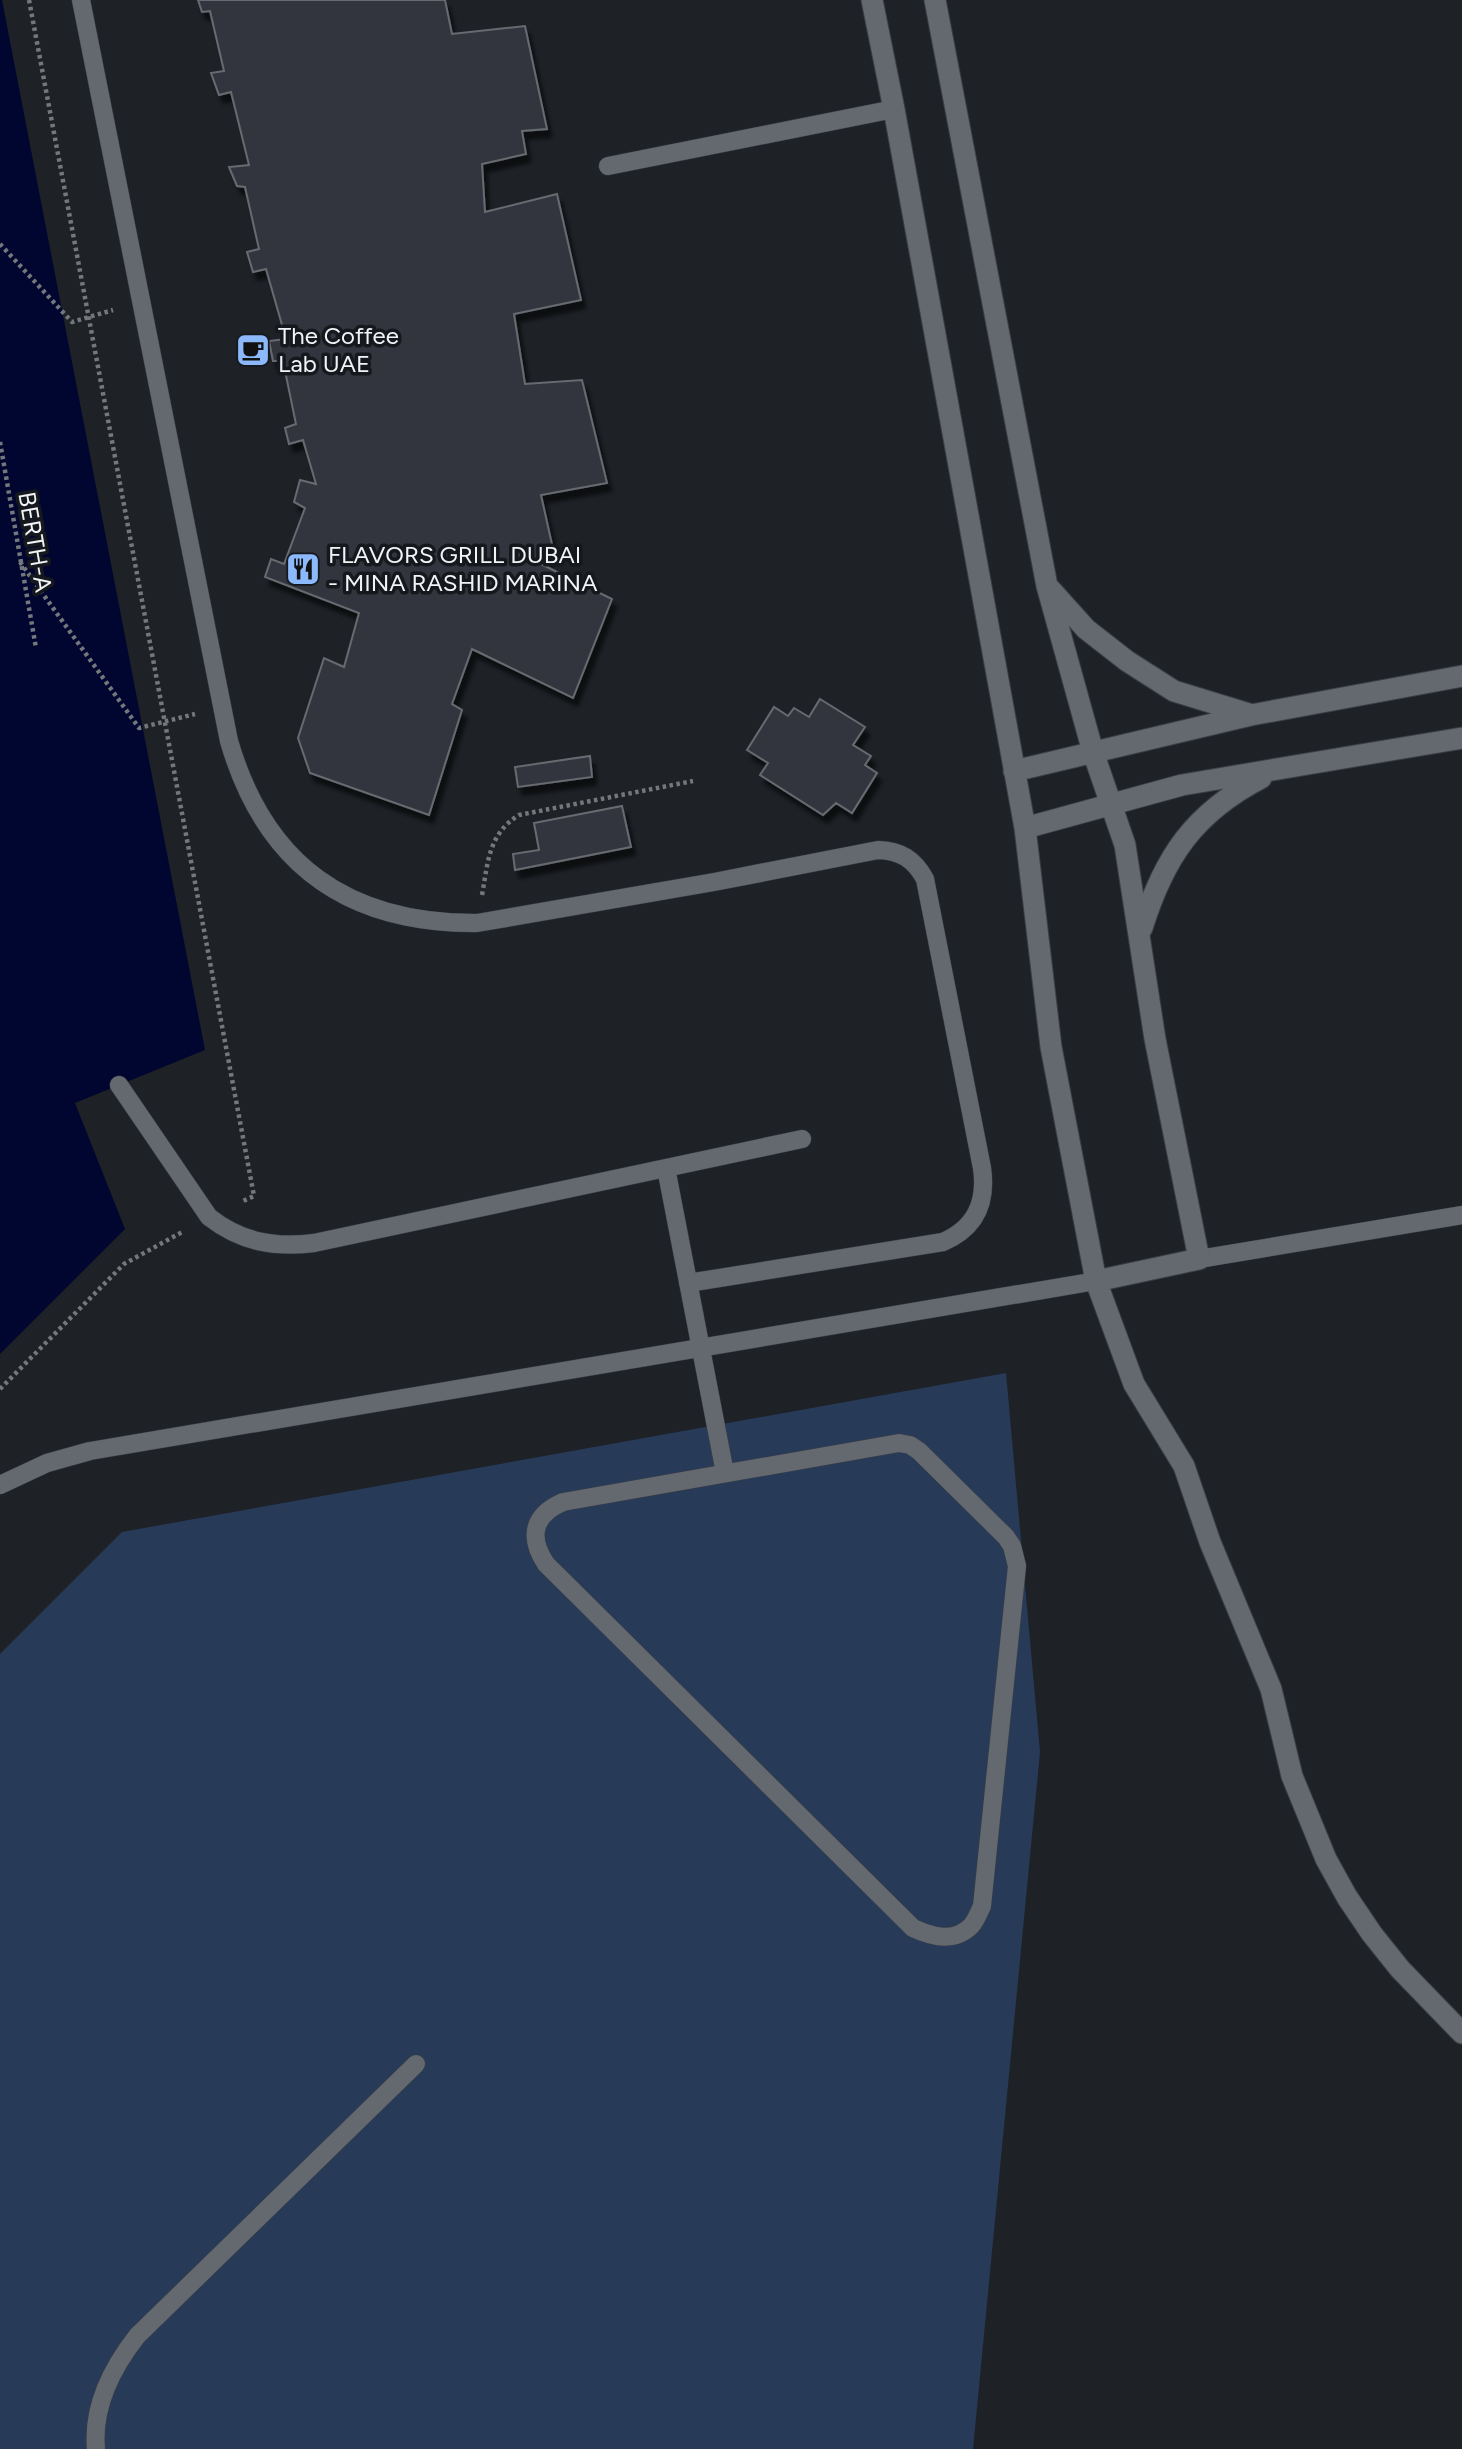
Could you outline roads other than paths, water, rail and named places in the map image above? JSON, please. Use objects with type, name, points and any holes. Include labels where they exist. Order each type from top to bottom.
[{"type":"street","points":[[872,0],[1025,828],[1051,1047],[1096,1281],[1134,1384],[1184,1466],[1210,1542],[1271,1689],[1292,1776],[1326,1859],[1372,1934],[1400,1969],[1462,2033]]},
{"type":"street","points":[[935,0],[1047,586],[1093,752],[1125,845],[1155,1039],[1199,1259],[1096,1281]]},
{"type":"street","points":[[1047,586],[1086,629],[1127,661],[1174,691],[1251,715]]},
{"type":"street","points":[[1014,771],[1251,715],[1462,676]]},
{"type":"street","points":[[1025,828],[1182,785],[1462,738]]},
{"type":"street","points":[[1140,933],[1154,888],[1175,850],[1206,815],[1240,789],[1279,769]]},
{"type":"lane","points":[[80,0],[222,709],[238,774],[252,804],[270,832],[292,857],[318,879],[346,897],[377,911],[409,919],[443,923],[477,923],[714,882],[878,850],[901,854],[911,860],[925,879],[985,1183],[978,1213],[969,1226],[957,1236],[943,1242],[688,1283]]},
{"type":"lane","points":[[608,166],[894,110]]},
{"type":"lane","points":[[119,1085],[209,1217],[225,1229],[269,1245],[292,1246],[802,1139]]},
{"type":"lane","points":[[666,1168],[725,1473]]},
{"type":"lane","points":[[1199,1259],[1462,1215]]},
{"type":"lane","points":[[0,1485],[47,1463],[90,1451],[1096,1281]]},
{"type":"lane","points":[[889,1445],[910,1445],[925,1456],[1012,1546],[1017,1566],[982,1906],[972,1925],[953,1936],[932,1937],[913,1928],[546,1564],[538,1553],[536,1528],[551,1507],[563,1502],[725,1473],[889,1445]]},
{"type":"lane","points":[[96,2449],[97,2419],[102,2396],[122,2355],[137,2336],[416,2064]]},
{"type":"place","name":"The Coffee Lab UAE","points":[[253,350]]},
{"type":"place","name":"FLAVORS GRILL DUBAI - MINA RASHID MARINA","points":[[303,569]]}]
